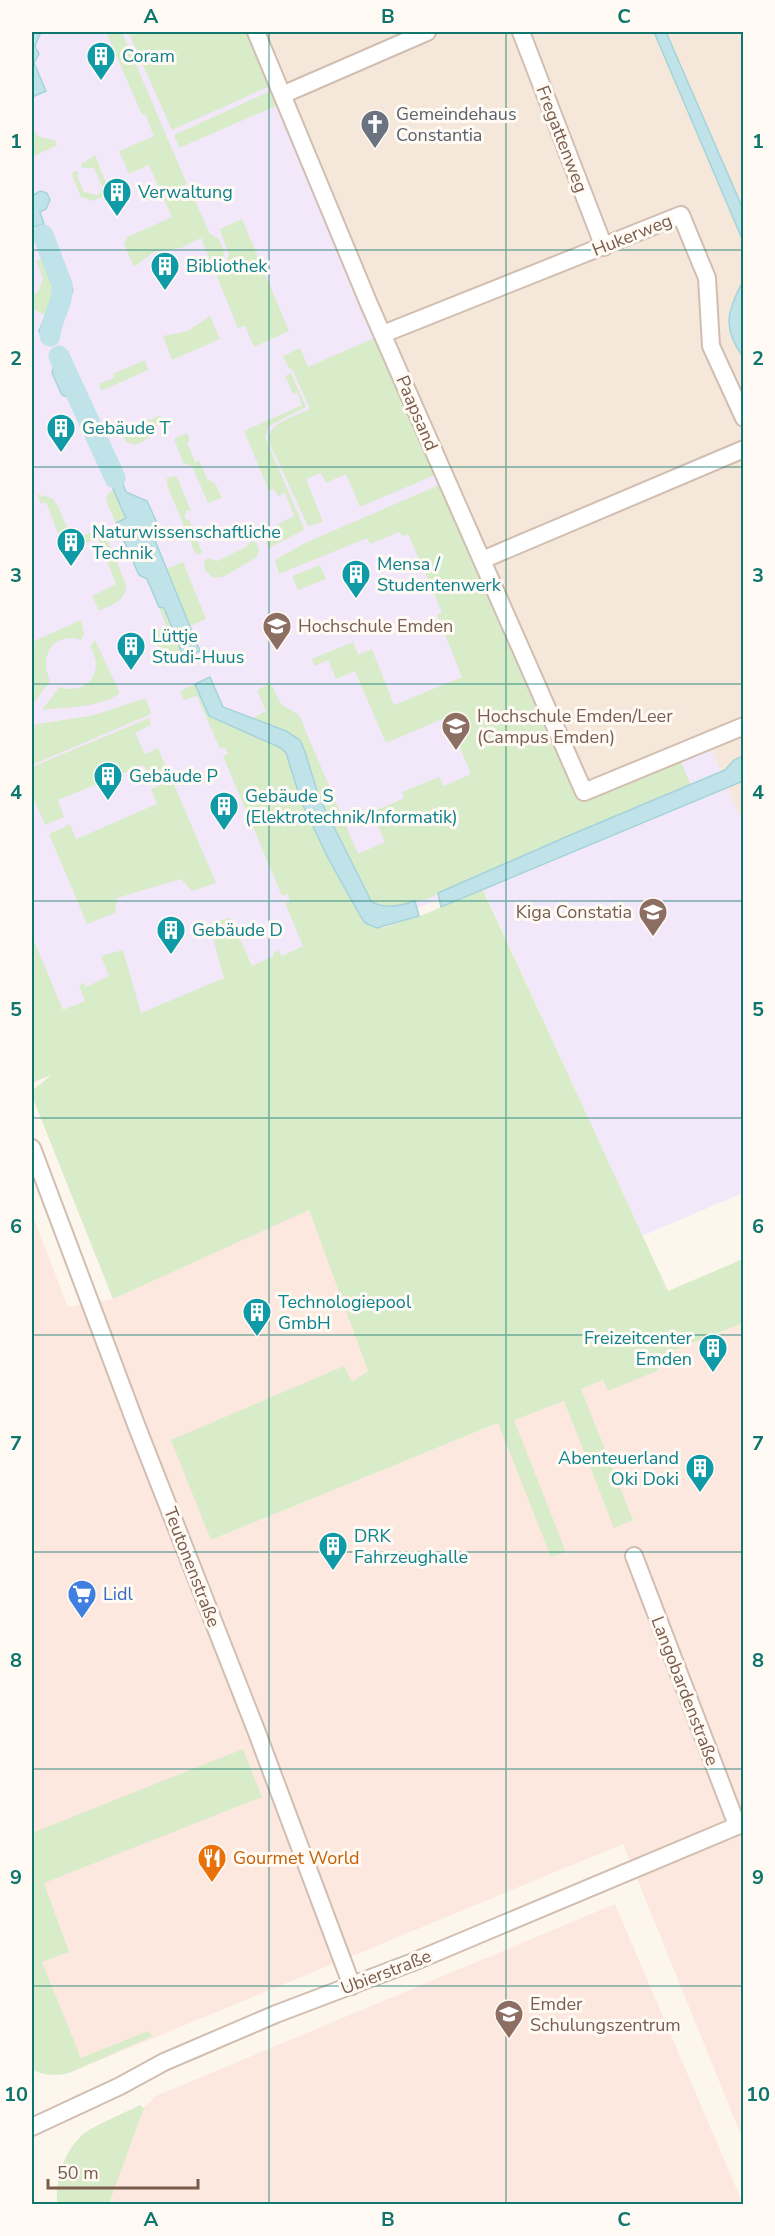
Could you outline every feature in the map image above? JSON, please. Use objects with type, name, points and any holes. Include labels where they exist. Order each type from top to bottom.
[{"type":"street","name":"Paapsand","points":[[256,32],[383,334],[584,792],[744,726]]},
{"type":"street","points":[[282,95],[427,32]]},
{"type":"street","name":"Fregattenweg","points":[[521,32],[604,247]]},
{"type":"street","name":"Hukerweg","points":[[383,334],[681,216],[707,278],[711,346],[744,418]]},
{"type":"street","points":[[482,561],[744,449]]},
{"type":"street","name":"Teutonenstraße","points":[[32,1148],[352,1986]]},
{"type":"street","name":"Langobardenstraße","points":[[634,1556],[740,1824]]},
{"type":"street","name":"Ubierstraße","points":[[32,2127],[120,2086],[164,2062],[276,2014],[413,1962],[740,1824]]},
{"type":"shaded area","name":"Hochschule Emden","points":[[41,32],[256,32],[584,791],[708,741],[743,825],[743,1193],[642,1236],[480,882],[371,926],[377,928],[32,1083],[32,97],[46,91],[34,63],[38,54],[35,46]]},
{"type":"shaded area","points":[[256,32],[743,32],[743,825],[708,741],[584,792]]},
{"type":"shaded area","points":[[309,1209],[368,1371],[352,1382],[343,1366],[212,1540],[743,1323],[743,2140],[623,1844],[69,2073],[32,2002],[32,1214],[68,1307],[113,1299]]},
{"type":"shaded area","points":[[615,1904],[743,2204],[109,2204],[144,2108],[156,2096]]},
{"type":"green space","points":[[106,32],[122,32],[187,184],[162,195],[149,165],[129,174],[119,151],[154,136],[145,114],[142,115]]},
{"type":"green space","points":[[128,32],[256,32],[277,83],[172,130]]},
{"type":"green space","points":[[279,87],[285,102],[179,148],[174,135]]},
{"type":"green space","points":[[32,129],[40,137],[55,140],[57,145],[32,157]]},
{"type":"green space","points":[[95,155],[110,193],[93,201],[81,197],[72,175],[74,171],[79,172],[77,176],[84,192],[98,195],[103,188],[94,168],[82,168],[81,164]]},
{"type":"green space","points":[[189,187],[210,234],[218,238],[224,250],[220,263],[218,259],[211,262],[201,238],[181,248],[154,252],[134,267],[124,244],[127,237],[172,217],[164,199]]},
{"type":"green space","points":[[242,219],[289,331],[254,347],[245,326],[238,328],[215,272],[222,269],[221,266],[229,256],[220,229]]},
{"type":"green space","points":[[47,257],[58,285],[45,315],[32,309],[32,294],[38,292],[43,278],[36,261]]},
{"type":"green space","points":[[210,316],[220,339],[172,360],[163,336],[188,331]]},
{"type":"green space","points":[[383,334],[442,472],[360,507],[346,474],[326,483],[321,473],[306,479],[323,522],[308,526],[268,440],[278,424],[310,409],[292,369],[289,369],[283,356],[300,348],[308,367]]},
{"type":"green space","points":[[145,360],[148,370],[101,391],[99,384],[114,378],[113,374]]},
{"type":"green space","points":[[291,373],[306,407],[269,426],[265,437],[304,528],[269,548],[266,541],[282,533],[278,524],[294,516],[285,493],[278,496],[274,489],[269,491],[244,431],[302,405],[297,392],[293,394],[285,376]]},
{"type":"green space","points":[[161,415],[150,437],[135,445],[126,442],[120,427],[125,424],[128,429]]},
{"type":"green space","points":[[187,433],[190,441],[187,442],[195,462],[199,460],[207,479],[215,483],[222,498],[208,503],[192,466],[183,463],[174,439]]},
{"type":"green space","points":[[177,477],[191,511],[187,510],[184,518],[189,520],[201,550],[204,549],[200,555],[195,553],[167,485],[167,478]]},
{"type":"green space","points":[[446,482],[584,791],[677,753],[691,785],[568,836],[427,899],[397,906],[377,905],[368,897],[319,797],[305,752],[293,734],[253,718],[266,711],[257,690],[271,683],[281,704],[299,715],[358,854],[385,842],[372,812],[404,798],[402,792],[439,777],[444,786],[471,774],[447,717],[386,743],[355,671],[336,679],[328,660],[314,666],[312,659],[353,642],[358,655],[372,649],[394,705],[462,677],[437,615],[442,612],[408,534],[402,536],[399,532],[370,544],[367,538],[279,574],[275,560],[305,543]]},
{"type":"green space","points":[[113,489],[126,518],[116,523],[106,496]]},
{"type":"green space","points":[[37,494],[51,498],[56,503],[68,528],[77,535],[98,530],[105,534],[126,584],[124,595],[117,602],[99,611],[92,596],[116,584],[98,538],[65,552],[46,502],[41,504]]},
{"type":"green space","points":[[251,541],[257,543],[259,551],[257,557],[223,577],[213,578],[205,570],[204,560],[217,561],[246,547]]},
{"type":"green space","points":[[183,562],[206,619],[190,626],[166,569]]},
{"type":"green space","points":[[320,565],[326,579],[298,590],[292,576]]},
{"type":"green space","points":[[159,607],[163,608],[184,658],[166,665],[154,633],[166,626]]},
{"type":"green space","points":[[81,620],[84,634],[81,640],[62,639],[50,648],[46,663],[50,681],[32,706],[32,642]]},
{"type":"green space","points":[[95,640],[120,693],[103,702],[42,710],[59,687],[78,688],[91,679],[96,665],[90,647]]},
{"type":"green space","points":[[195,684],[209,716],[281,748],[286,753],[301,801],[328,858],[365,923],[377,928],[386,927],[483,890],[668,1291],[743,1259],[743,1323],[655,1358],[659,1370],[608,1391],[603,1380],[581,1389],[633,1520],[614,1528],[564,1401],[514,1420],[566,1552],[551,1557],[498,1423],[211,1540],[171,1440],[344,1366],[352,1382],[368,1371],[309,1210],[113,1299],[32,1096],[32,1091],[51,1075],[32,1083],[32,936],[63,1010],[85,1001],[79,986],[84,983],[86,987],[109,976],[101,956],[123,950],[141,1013],[224,978],[210,927],[218,924],[217,921],[230,918],[252,966],[274,956],[273,953],[278,950],[282,956],[303,946],[285,903],[290,901],[288,894],[282,896],[223,756],[228,754],[225,747],[220,749],[197,696],[184,700],[180,691]]},
{"type":"green space","points":[[145,698],[151,712],[149,715],[32,765],[32,725],[95,715]]},
{"type":"green space","points":[[149,718],[151,725],[135,733],[145,754],[158,748],[168,772],[150,780],[144,765],[58,800],[64,817],[45,825],[34,800],[32,801],[32,767]]},
{"type":"green space","points":[[172,780],[216,883],[192,891],[181,879],[117,898],[115,913],[87,924],[49,834],[70,824],[76,839],[157,804],[151,789]]},
{"type":"green space","points":[[243,1749],[262,1797],[44,1883],[69,1952],[42,1962],[81,2058],[148,2031],[153,2036],[69,2073],[50,2075],[32,2069],[32,1833]]},
{"type":"green space","points":[[140,2105],[144,2108],[109,2204],[57,2204],[62,2167],[75,2143],[93,2128]]},
{"type":"water","points":[[32,32],[41,32],[35,46],[39,54],[34,63],[46,91],[32,97]]},
{"type":"water","points":[[654,32],[666,32],[743,209],[743,241]]},
{"type":"water","points":[[40,191],[47,193],[50,200],[46,209],[40,212],[44,224],[34,227],[32,196]]},
{"type":"water","points":[[58,252],[73,290],[57,330],[58,333],[43,339],[39,331],[58,285],[47,257]]},
{"type":"water","points":[[743,281],[743,357],[732,337],[729,319],[733,301]]},
{"type":"water","points":[[67,352],[97,421],[86,427],[74,400],[62,395],[52,373],[54,365],[51,359]]},
{"type":"water","points":[[103,434],[120,477],[110,481],[92,439]]},
{"type":"water","points":[[123,484],[126,492],[147,501],[156,521],[152,533],[200,651],[184,658],[164,608],[159,607],[147,579],[139,575],[116,523],[126,518],[113,489]]},
{"type":"water","points":[[210,677],[223,707],[286,731],[300,740],[319,797],[371,901],[381,906],[398,906],[415,901],[419,916],[377,928],[365,923],[328,858],[301,801],[286,753],[281,748],[209,716],[195,684]]},
{"type":"water","points":[[743,756],[743,781],[441,907],[438,893],[725,770],[734,760]]},
{"type":"waterway","points":[[43,235],[62,285],[61,298],[50,336]]},
{"type":"waterway","points":[[59,356],[115,478]]},
{"type":"place","name":"Coram","points":[[101,82]]},
{"type":"place","name":"Gemeindehaus Constantia","points":[[375,150]]},
{"type":"place","name":"Verwaltung","points":[[117,218]]},
{"type":"place","name":"Bibliothek","points":[[165,292]]},
{"type":"place","name":"Gebäude T","points":[[61,454]]},
{"type":"place","name":"Naturwissenschaftliche Technik","points":[[71,568]]},
{"type":"place","name":"Mensa / Studentenwerk","points":[[356,600]]},
{"type":"place","name":"Hochschule Emden","points":[[277,652]]},
{"type":"place","name":"Lüttje Studi-Huus","points":[[131,672]]},
{"type":"place","name":"Hochschule Emden/Leer (Campus Emden)","points":[[456,752]]},
{"type":"place","name":"Gebäude P","points":[[108,802]]},
{"type":"place","name":"Gebäude S (Elektrotechnik/Informatik)","points":[[224,832]]},
{"type":"place","name":"Kiga Constatia","points":[[653,938]]},
{"type":"place","name":"Gebäude D","points":[[171,956]]},
{"type":"place","name":"Technologiepool GmbH","points":[[257,1338]]},
{"type":"place","name":"Freizeitcenter Emden","points":[[713,1374]]},
{"type":"place","name":"Abenteuerland Oki Doki","points":[[700,1494]]},
{"type":"place","name":"DRK Fahrzeughalle","points":[[333,1572]]},
{"type":"place","name":"Lidl","points":[[82,1620]]},
{"type":"place","name":"Gourmet World","points":[[212,1884]]},
{"type":"place","name":"Emder Schulungszentrum","points":[[509,2040]]}]
